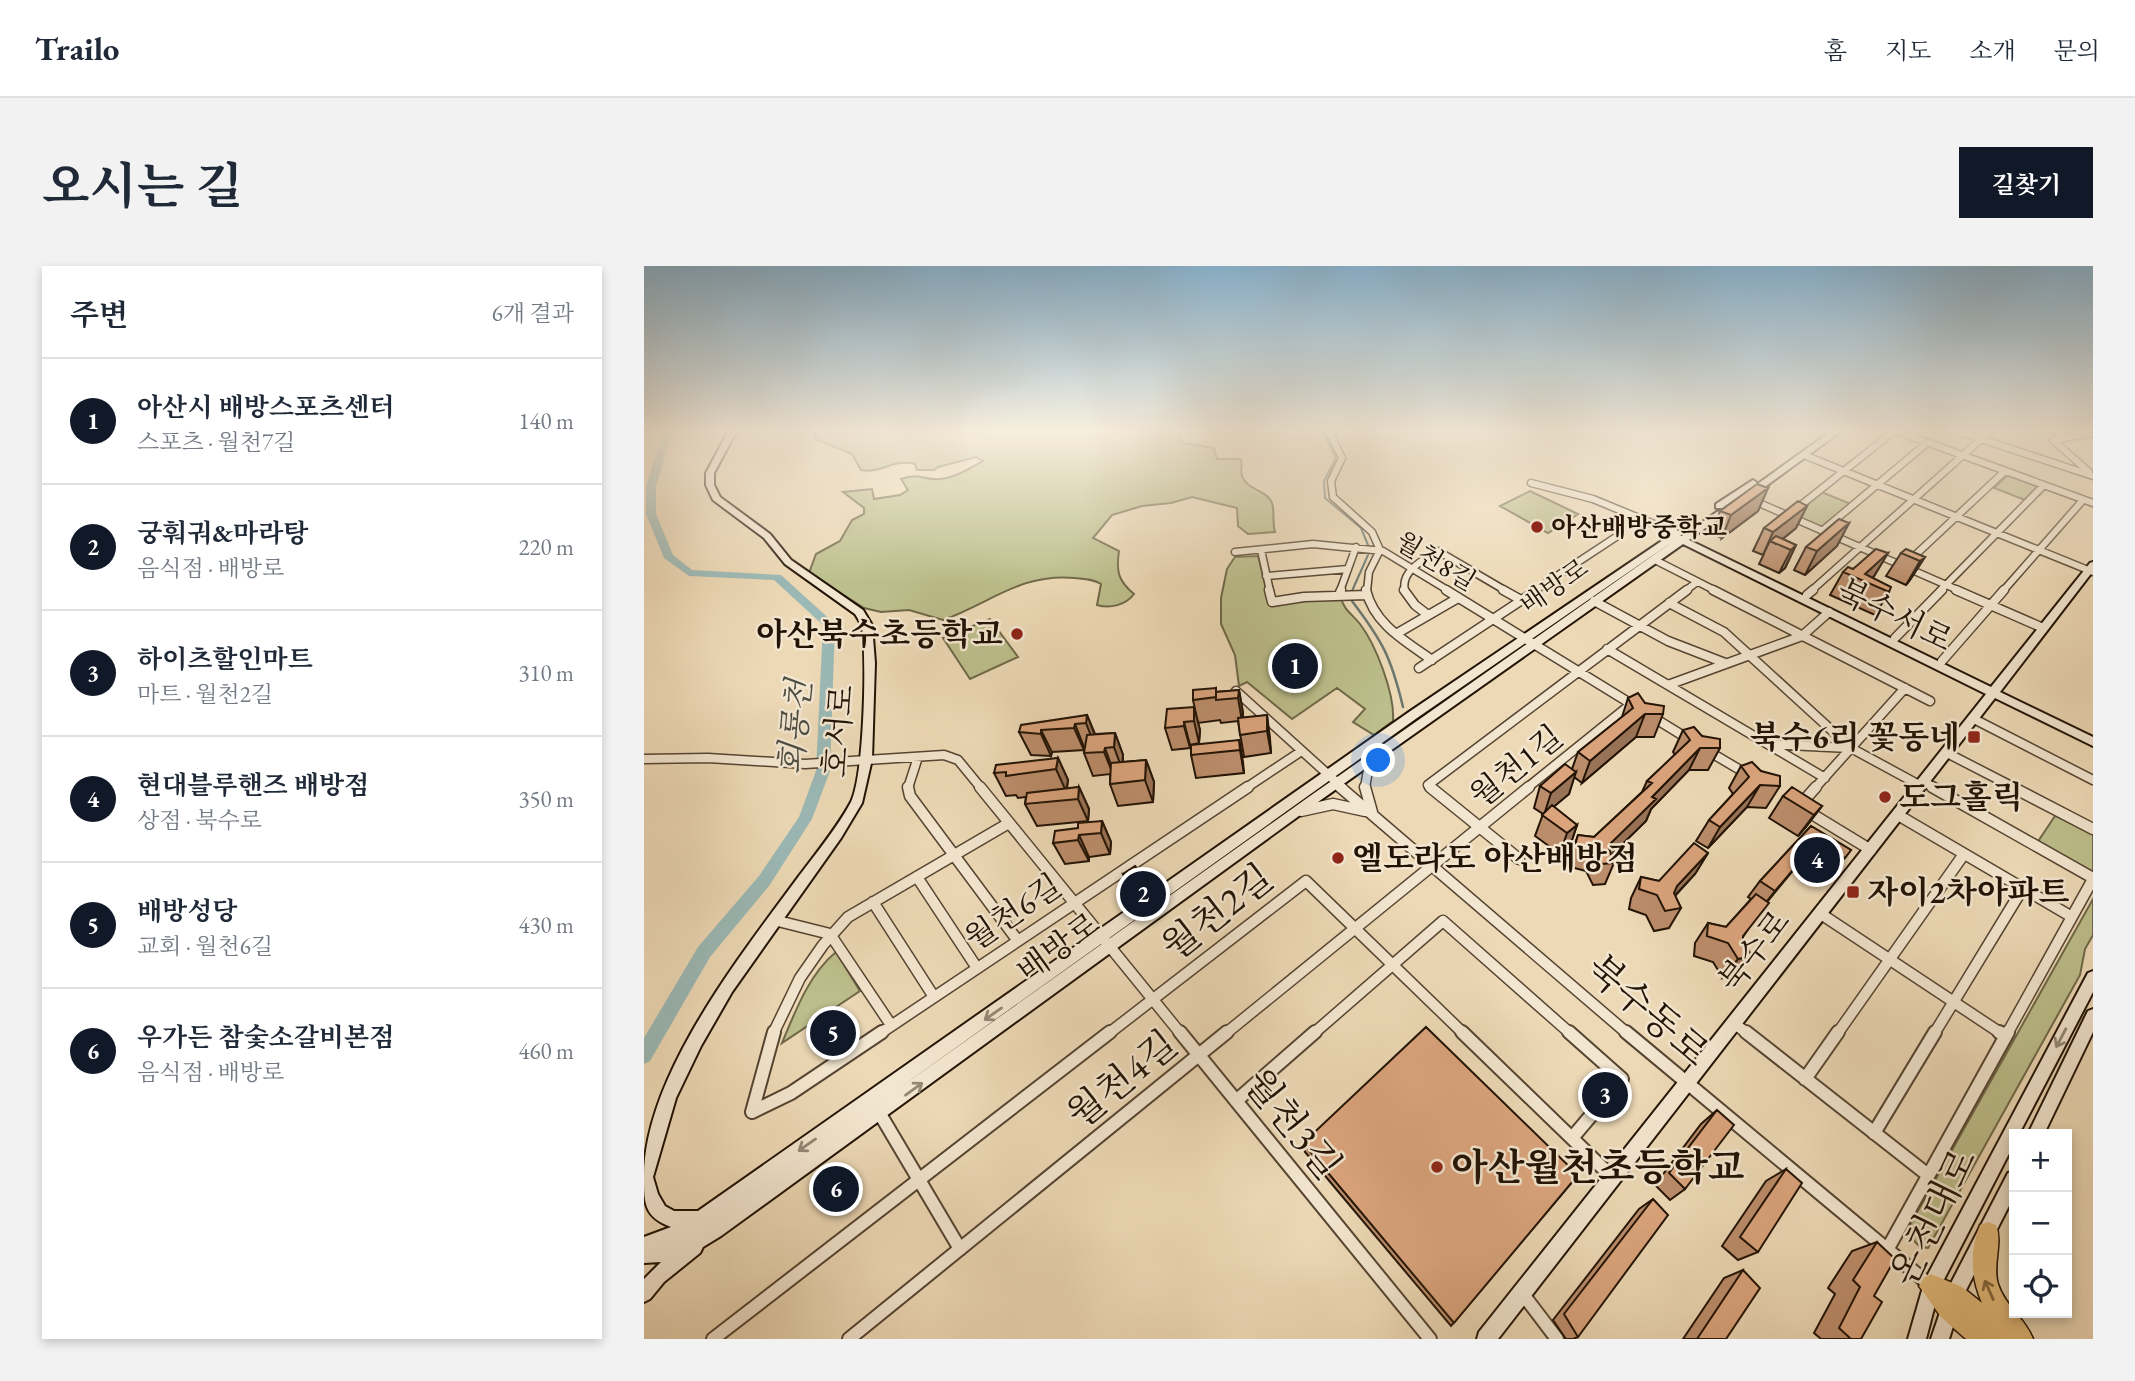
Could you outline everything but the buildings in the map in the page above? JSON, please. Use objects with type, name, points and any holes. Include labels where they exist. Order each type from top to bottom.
[{"type":"highway","points":[[1988,1233],[1982,1258],[1984,1283],[1997,1308],[2021,1339]]},
{"type":"highway","points":[[1931,1286],[2008,1339]]},
{"type":"highway","points":[[1952,1302],[1985,1339]]},
{"type":"street","name":"호서로","points":[[645,1179],[669,1096],[696,1041],[727,988],[858,800],[859,760],[870,663],[866,621],[849,605],[788,562],[767,536],[716,498],[710,482]]},
{"type":"street","points":[[1331,482],[1330,490],[1334,497],[1372,531],[1380,550],[1368,574],[1366,596],[1372,611],[1396,634],[1432,660]]},
{"type":"street","name":"배방로","points":[[644,1254],[666,1254],[690,1245],[711,1223],[1754,482]]},
{"type":"street","name":"배방로","points":[[644,1246],[711,1223],[880,1114],[1106,942],[1290,816],[1332,780],[1377,754],[1528,641],[1655,560],[1680,536],[1766,482]]},
{"type":"street","points":[[1788,516],[1830,482]]},
{"type":"street","points":[[1872,482],[2092,569]]},
{"type":"street","points":[[1822,531],[1879,482]]},
{"type":"street","points":[[1807,595],[1934,482]]},
{"type":"street","points":[[1903,567],[1993,482]]},
{"type":"street","points":[[2036,482],[2093,503]]},
{"type":"street","points":[[1531,483],[1593,499],[1680,536]]},
{"type":"street","points":[[1895,638],[2044,485]]},
{"type":"street","points":[[1745,497],[2043,628]]},
{"type":"street","points":[[1942,661],[2083,500]]},
{"type":"street","points":[[1419,668],[1619,535]]},
{"type":"street","name":"북수서로","points":[[1680,536],[1942,661],[2093,742]]},
{"type":"street","name":"북수서로","points":[[1680,536],[1829,611],[2093,734]]},
{"type":"street","name":"월천8길","points":[[1235,552],[1313,544],[1380,550],[1528,641]]},
{"type":"street","points":[[1339,595],[1356,547]]},
{"type":"street","points":[[1261,550],[1272,602],[1339,595],[1366,596]]},
{"type":"street","points":[[1428,615],[1405,596],[1403,589],[1410,567],[1438,551],[1521,600]]},
{"type":"street","points":[[1655,560],[1930,702]]},
{"type":"street","points":[[1266,576],[1348,569]]},
{"type":"street","name":"북수로","points":[[1486,1339],[2092,569]]},
{"type":"street","points":[[1519,859],[1428,785],[1697,582]]},
{"type":"street","points":[[1396,634],[1458,598]]},
{"type":"street","points":[[1594,601],[1668,641],[1726,663]]},
{"type":"street","points":[[1669,603],[1724,632],[1851,748],[1923,784],[2093,878],[1887,1250]]},
{"type":"street","points":[[1668,685],[1802,636],[1829,611]]},
{"type":"street","name":"배방로","points":[[1528,641],[1754,779]]},
{"type":"street","points":[[1607,649],[1825,778]]},
{"type":"street","points":[[1799,806],[1905,688]]},
{"type":"street","name":"북수동로","points":[[1236,691],[1332,780],[1687,1085],[1931,1286]]},
{"type":"street","name":"월천1길","points":[[1432,866],[1631,704]]},
{"type":"street","points":[[1974,719],[2093,780]]},
{"type":"street","points":[[1766,743],[1851,748]]},
{"type":"street","name":"월천6길","points":[[830,934],[790,998],[768,1048],[752,1112],[791,1093],[1300,751]]},
{"type":"street","points":[[1947,753],[2093,829]]},
{"type":"street","points":[[1374,816],[1368,804],[1365,778],[1377,754]]},
{"type":"street","name":"월천3길","points":[[644,759],[708,758],[805,764],[944,755],[958,760],[1430,1339]]},
{"type":"street","points":[[918,757],[908,787],[909,796],[1018,941]]},
{"type":"street","points":[[1788,799],[1871,850]]},
{"type":"street","points":[[1290,816],[1308,808],[1341,804],[1357,807],[1374,816]]},
{"type":"street","points":[[1898,816],[2072,917]]},
{"type":"street","points":[[830,934],[848,917],[1009,823]]},
{"type":"street","points":[[1805,1079],[1964,854]]},
{"type":"street","name":"월천4길","points":[[849,1339],[1432,866]]},
{"type":"street","points":[[917,877],[977,968]]},
{"type":"street","name":"월천2길","points":[[713,1339],[1306,881],[1614,1178]]},
{"type":"street","points":[[1874,1133],[2023,888]]},
{"type":"street","points":[[873,902],[934,997]]},
{"type":"street","points":[[1821,914],[2005,1037]]},
{"type":"street","points":[[774,920],[830,934],[891,1025]]},
{"type":"street","points":[[1236,1101],[1443,921],[1622,1079],[1572,1138]]},
{"type":"street","name":"온천대로","points":[[1917,1339],[1931,1286],[2093,978]]},
{"type":"street","points":[[2038,1129],[2093,1016]]},
{"type":"street","name":"북수로","points":[[1735,1024],[1928,1175]]},
{"type":"street","points":[[880,1114],[960,1249]]},
{"type":"street","points":[[645,1179],[649,1202],[664,1217],[682,1222],[711,1223]]},
{"type":"street","name":"온천대로","points":[[1940,1339],[1952,1302],[2009,1189]]},
{"type":"street","points":[[644,1293],[711,1223]]},
{"type":"street","points":[[1522,1293],[1557,1339]]},
{"type":"green space","points":[[903,482],[1246,482],[1266,495],[1272,503],[1275,532],[1248,534],[1238,526],[1237,508],[1192,497],[1171,503],[1142,506],[1112,515],[1093,538],[1119,551],[1119,575],[1124,585],[1134,594],[1122,603],[1107,607],[1097,605],[1101,584],[1089,579],[1056,578],[1022,585],[943,620],[909,610],[881,612],[864,608],[809,573],[816,554],[840,541],[852,520],[864,514],[864,508],[843,492],[872,489],[874,499],[900,495],[908,490]]},
{"type":"green space","points":[[2000,482],[2032,482],[2040,485],[2025,500],[1994,488]]},
{"type":"green space","points":[[1530,491],[1578,514],[1548,533],[1500,506]]},
{"type":"green space","points":[[1819,491],[1851,504],[1820,531],[1787,516]]},
{"type":"green space","points":[[1258,556],[1270,604],[1341,598],[1346,609],[1366,633],[1383,670],[1393,710],[1393,721],[1374,735],[1353,722],[1365,709],[1337,688],[1292,719],[1247,682],[1239,686],[1235,655],[1221,624],[1221,598],[1227,569],[1235,557]]},
{"type":"green space","points":[[990,619],[1018,657],[970,679],[943,638]]},
{"type":"green space","points":[[2057,813],[2093,832],[2093,872],[2037,843]]},
{"type":"green space","points":[[2093,899],[2093,935],[2085,949],[2080,975],[1928,1248],[1920,1247],[1906,1232]]},
{"type":"green space","points":[[836,952],[860,991],[782,1043],[810,982]]},
{"type":"waterway","name":"회룡천","points":[[644,1055],[704,952],[764,881],[805,819],[823,771],[829,624],[777,577],[689,573],[668,556],[651,514],[652,482]]},
{"type":"waterway","points":[[1324,482],[1325,498],[1361,528],[1368,545]]},
{"type":"waterway","points":[[1352,591],[1368,555]]},
{"type":"waterway","points":[[1352,601],[1385,651],[1403,707]]},
{"type":"place","name":"아산배방중학교","points":[[1537,527]]},
{"type":"place","name":"아산북수초등학교","points":[[1017,634]]},
{"type":"place","name":"아산시 배방스포츠센터","points":[[1295,666]]},
{"type":"place","name":"북수6리 꽃동네","points":[[1974,737]]},
{"type":"place","name":"도그홀릭","points":[[1885,797]]},
{"type":"place","name":"엘도라도 아산배방점","points":[[1338,858]]},
{"type":"place","name":"현대블루핸즈 배방점","points":[[1817,860]]},
{"type":"place","name":"자이2차아파트","points":[[1853,892]]},
{"type":"place","name":"궁훠궈&마라탕","points":[[1143,894]]},
{"type":"place","name":"배방성당","points":[[833,1033]]},
{"type":"place","name":"하이츠할인마트","points":[[1605,1095]]},
{"type":"place","name":"아산월천초등학교","points":[[1437,1167]]},
{"type":"place","name":"우가든 참숯소갈비본점","points":[[836,1189]]}]
